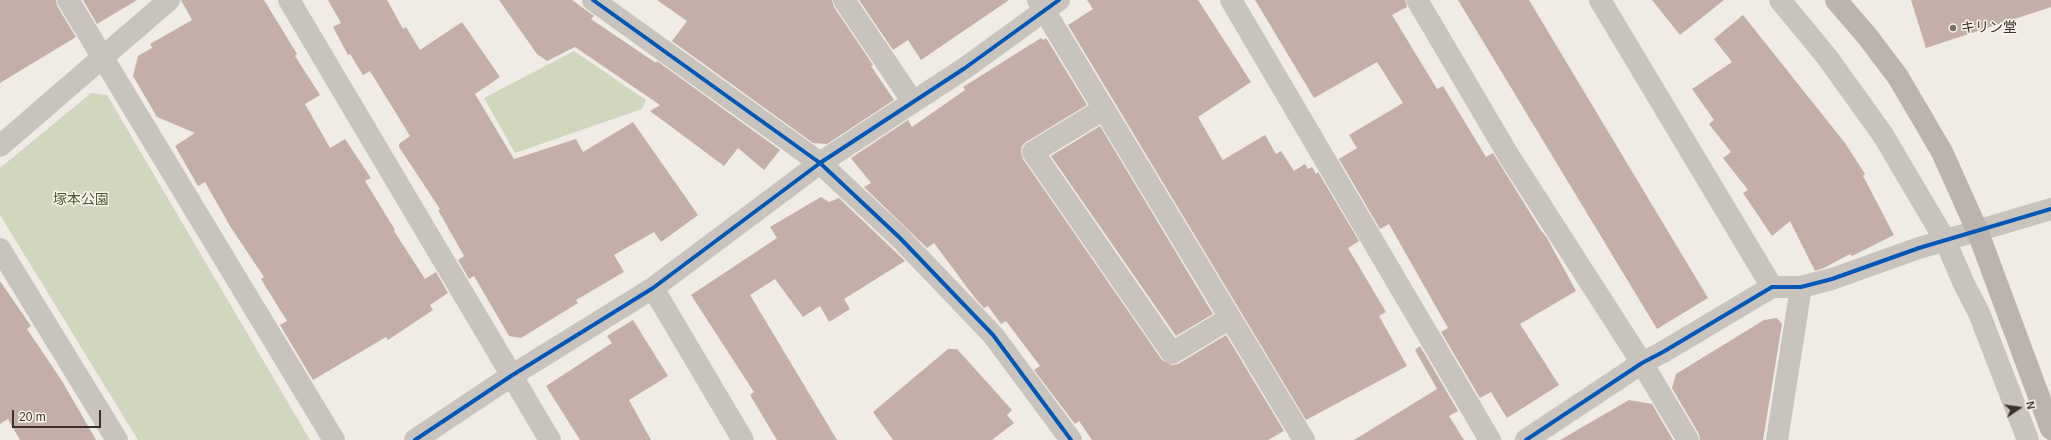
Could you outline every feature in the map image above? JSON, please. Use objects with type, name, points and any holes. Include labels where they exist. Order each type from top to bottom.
[{"type":"street","points":[[68,0],[334,440]]},
{"type":"street","points":[[0,146],[169,0]]},
{"type":"street","points":[[289,0],[550,440]]},
{"type":"street","points":[[593,0],[820,163],[900,238],[993,335],[1071,440]]},
{"type":"street","points":[[844,0],[913,102]]},
{"type":"street","points":[[1231,0],[1490,440]]},
{"type":"street","points":[[1417,0],[1509,156],[1642,363],[1688,440]]},
{"type":"street","points":[[1600,0],[1772,287]]},
{"type":"street","points":[[1780,0],[1827,57],[1883,135],[1945,240],[1964,284],[1979,313],[2028,440]]},
{"type":"street","points":[[1836,0],[1867,36],[1898,77],[1942,152],[1977,230],[2051,429]]},
{"type":"street","points":[[415,440],[511,376],[653,288],[820,163],[965,68],[1047,3],[1104,110],[1304,440]]},
{"type":"street","points":[[1104,110],[1033,152],[1172,353],[1230,318]]},
{"type":"street","points":[[1526,440],[1642,363],[1772,287],[1801,287],[1832,279],[1945,240],[2051,209]]},
{"type":"street","points":[[0,249],[117,440]]},
{"type":"street","points":[[1777,440],[1801,287]]},
{"type":"street","points":[[653,288],[743,440]]},
{"type":"green space","points":[[574,51],[646,100],[642,109],[515,153],[484,98]]},
{"type":"green space","name":"塚本公園","points":[[91,93],[107,95],[310,440],[138,440],[0,215],[0,168]]},
{"type":"building","points":[[0,0],[56,0],[57,6],[76,37],[0,83]]},
{"type":"building","points":[[83,0],[137,0],[97,24]]},
{"type":"building","points":[[181,0],[264,0],[297,54],[295,56],[320,95],[305,104],[330,148],[345,139],[371,178],[365,181],[395,230],[394,231],[425,279],[436,272],[448,293],[430,305],[433,310],[388,340],[386,337],[313,380],[280,325],[287,321],[261,279],[264,277],[230,226],[205,182],[198,186],[175,146],[195,133],[157,117],[133,76],[138,56],[152,48],[150,44],[192,20]]},
{"type":"building","points":[[328,0],[387,0],[403,29],[406,27],[420,50],[462,22],[500,77],[475,94],[514,159],[576,139],[583,152],[633,122],[698,215],[661,242],[654,232],[614,255],[624,272],[576,300],[578,303],[521,338],[509,336],[474,276],[469,279],[458,260],[464,256],[438,210],[440,209],[399,147],[399,144],[410,136],[370,71],[363,75],[350,54],[348,55],[333,27],[341,23]]},
{"type":"building","points":[[499,0],[572,0],[594,16],[591,19],[656,63],[657,61],[780,150],[764,170],[738,148],[724,166],[650,111],[660,105],[575,47],[547,61],[537,54]]},
{"type":"building","points":[[657,0],[832,0],[834,7],[873,65],[871,66],[894,100],[827,144],[813,143],[672,41],[687,21]]},
{"type":"building","points":[[859,0],[1009,0],[921,60],[908,40],[893,50]]},
{"type":"building","points":[[1087,0],[1198,0],[1251,82],[1198,117],[1223,160],[1265,135],[1276,154],[1281,151],[1294,171],[1305,164],[1308,169],[1312,167],[1316,174],[1318,172],[1359,241],[1348,248],[1386,312],[1379,316],[1407,366],[1306,420],[1068,25],[1093,9]]},
{"type":"building","points":[[1255,0],[1405,0],[1407,7],[1392,15],[1437,89],[1443,86],[1486,157],[1493,153],[1547,238],[1576,291],[1520,324],[1559,385],[1507,418],[1491,392],[1480,398],[1441,332],[1448,328],[1389,224],[1380,229],[1339,159],[1357,148],[1349,135],[1403,103],[1377,62],[1314,98]]},
{"type":"building","points":[[1458,0],[1529,0],[1708,298],[1657,329]]},
{"type":"building","points":[[1652,0],[1724,0],[1680,35]]},
{"type":"building","name":"キリン堂","points":[[1911,0],[2051,0],[2051,7],[1926,48]]},
{"type":"building","points":[[1743,15],[1845,143],[1865,174],[1863,176],[1894,235],[1852,256],[1850,254],[1824,268],[1815,271],[1790,221],[1772,236],[1743,193],[1748,190],[1723,158],[1731,152],[1709,124],[1714,120],[1692,89],[1732,62],[1714,39]]},
{"type":"building","points":[[1041,38],[1043,40],[1046,38],[1087,105],[1026,142],[1022,146],[1021,152],[1023,159],[1162,360],[1172,365],[1178,364],[1226,335],[1284,431],[1268,440],[1092,440],[1079,421],[1075,424],[1034,370],[1040,366],[1006,321],[1001,324],[988,306],[984,308],[934,243],[927,248],[864,187],[871,183],[851,158],[908,120],[912,127],[965,90],[963,87]]},
{"type":"building","points":[[1100,126],[1213,314],[1176,336],[1051,156]]},
{"type":"building","points":[[821,197],[829,202],[839,198],[905,261],[844,299],[850,309],[829,322],[820,306],[803,317],[775,279],[750,295],[837,440],[777,440],[750,395],[754,392],[691,295],[777,238],[770,227]]},
{"type":"building","points":[[0,281],[31,326],[27,329],[62,381],[96,440],[20,440],[8,419],[0,424]]},
{"type":"building","points":[[1777,318],[1782,324],[1763,440],[1700,440],[1699,434],[1672,388],[1676,374],[1764,320]]},
{"type":"building","points":[[633,320],[668,376],[629,400],[651,440],[580,440],[546,386],[612,343],[607,336]]},
{"type":"building","points":[[1420,346],[1458,411],[1449,416],[1464,440],[1354,440],[1437,389],[1415,350]]},
{"type":"building","points":[[948,349],[957,349],[1012,410],[1007,415],[1014,423],[992,440],[893,440],[873,412]]},
{"type":"building","points":[[1629,400],[1652,404],[1673,440],[1560,440]]},
{"type":"cycle path","points":[[593,0],[820,163],[900,238],[993,335],[1071,440]]},
{"type":"cycle path","points":[[415,440],[511,376],[653,288],[820,163],[965,68],[1059,0]]},
{"type":"cycle path","points":[[1526,440],[1642,363],[1772,287],[1801,287],[1832,279],[1919,248],[2051,209]]},
{"type":"place","name":"キリン堂","points":[[1953,28]]}]
